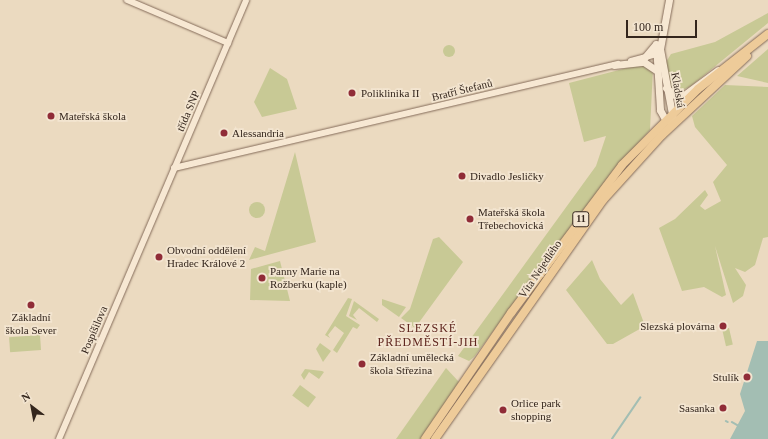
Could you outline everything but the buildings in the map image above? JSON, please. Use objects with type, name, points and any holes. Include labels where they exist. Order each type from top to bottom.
[{"type":"main road","name":"Kladská","points":[[669,0],[662,28],[656,70],[660,110],[675,122]]},
{"type":"main road","name":"Kladská","points":[[662,28],[656,43],[669,105],[668,116]]},
{"type":"main road","points":[[666,88],[672,94],[682,95],[768,34]]},
{"type":"main road","name":"11","points":[[675,122],[768,39]]},
{"type":"main road","points":[[645,57],[656,43]]},
{"type":"main road","points":[[614,65],[644,62],[656,70]]},
{"type":"main road","points":[[668,116],[722,68]]},
{"type":"main road","name":"Víta Nejedlého","points":[[426,439],[511,313],[606,185],[668,116]]},
{"type":"main road","name":"Víta Nejedlého","points":[[435,439],[585,223],[675,122]]},
{"type":"street","points":[[127,0],[228,43]]},
{"type":"street","name":"třída SNP","points":[[148,230],[246,0]]},
{"type":"street","name":"Bratří Štefanů","points":[[174,168],[658,54]]},
{"type":"street","name":"Pospíšilova","points":[[59,439],[148,230]]},
{"type":"green space","points":[[768,13],[768,23],[691,86],[677,93],[667,85],[666,62],[671,54],[715,42]]},
{"type":"green space","points":[[447,45],[451,45],[455,51],[451,57],[447,57],[443,53],[443,49]]},
{"type":"green space","points":[[768,49],[768,83],[737,76]]},
{"type":"green space","points":[[646,63],[653,68],[650,130],[613,171],[474,357],[469,361],[458,356],[596,166],[606,136],[584,142],[569,83]]},
{"type":"green space","points":[[270,68],[287,79],[297,109],[262,117],[254,102]]},
{"type":"green space","points":[[725,85],[768,87],[768,237],[763,238],[755,265],[745,272],[735,268],[746,285],[743,296],[733,303],[715,246],[726,295],[722,297],[704,287],[682,291],[659,228],[675,219],[705,190],[708,195],[700,206],[705,210],[721,201],[713,182],[727,165],[695,127],[692,116]]},
{"type":"green space","points":[[295,152],[316,242],[249,260],[255,247],[265,251]]},
{"type":"green space","points":[[257,202],[264,207],[265,210],[260,217],[257,218],[250,213],[249,210],[254,203]]},
{"type":"green space","points":[[439,237],[463,262],[415,328],[401,318],[410,309],[433,239]]},
{"type":"green space","points":[[592,260],[600,279],[621,305],[633,293],[645,326],[613,344],[607,344],[566,290]]},
{"type":"green space","points":[[280,261],[290,301],[250,300],[251,269]]},
{"type":"green space","points":[[348,298],[352,299],[346,316],[360,325],[357,329],[353,327],[337,353],[333,350],[344,333],[335,326],[328,335],[330,338],[325,335]]},
{"type":"green space","points":[[382,299],[406,307],[399,317],[382,305]]},
{"type":"green space","points":[[354,301],[379,319],[377,322],[359,308],[353,315],[357,320],[349,316]]},
{"type":"green space","points":[[729,328],[733,345],[726,346],[722,330]]},
{"type":"green space","points":[[40,335],[41,350],[10,352],[9,337]]},
{"type":"green space","points":[[320,343],[331,351],[323,362],[316,349]]},
{"type":"green space","points":[[446,368],[459,382],[422,439],[396,439]]},
{"type":"green space","points":[[305,369],[324,372],[319,379],[309,372],[304,380],[301,375]]},
{"type":"green space","points":[[300,385],[316,397],[308,407],[292,395]]},
{"type":"shaded area","points":[[757,341],[768,341],[768,439],[730,439],[745,411],[740,394]]},
{"type":"waterway","points":[[612,439],[640,398]]},
{"type":"waterway","points":[[732,422],[739,426]]},
{"type":"place","name":"Poliklinika II","points":[[352,93]]},
{"type":"place","name":"Mateřská škola","points":[[51,116]]},
{"type":"place","name":"Alessandria","points":[[224,133]]},
{"type":"place","name":"Divadlo Jesličky","points":[[462,176]]},
{"type":"place","name":"Mateřská škola Třebechovická","points":[[470,219]]},
{"type":"place","name":"Obvodní oddělení Hradec Králové 2","points":[[159,257]]},
{"type":"place","name":"Panny Marie na Rožberku (kaple)","points":[[262,278]]},
{"type":"place","name":"Základní škola Sever","points":[[31,305]]},
{"type":"place","name":"Slezská plovárna","points":[[723,326]]},
{"type":"place","name":"Základní umělecká škola Střezina","points":[[362,364]]},
{"type":"place","name":"Stulík","points":[[747,377]]},
{"type":"place","name":"Sasanka","points":[[723,408]]},
{"type":"place","name":"Orlice park shopping","points":[[503,410]]},
{"type":"district","name":"SLEZSKÉ PŘEDMĚSTÍ-JIH","points":[[428,336]]}]
